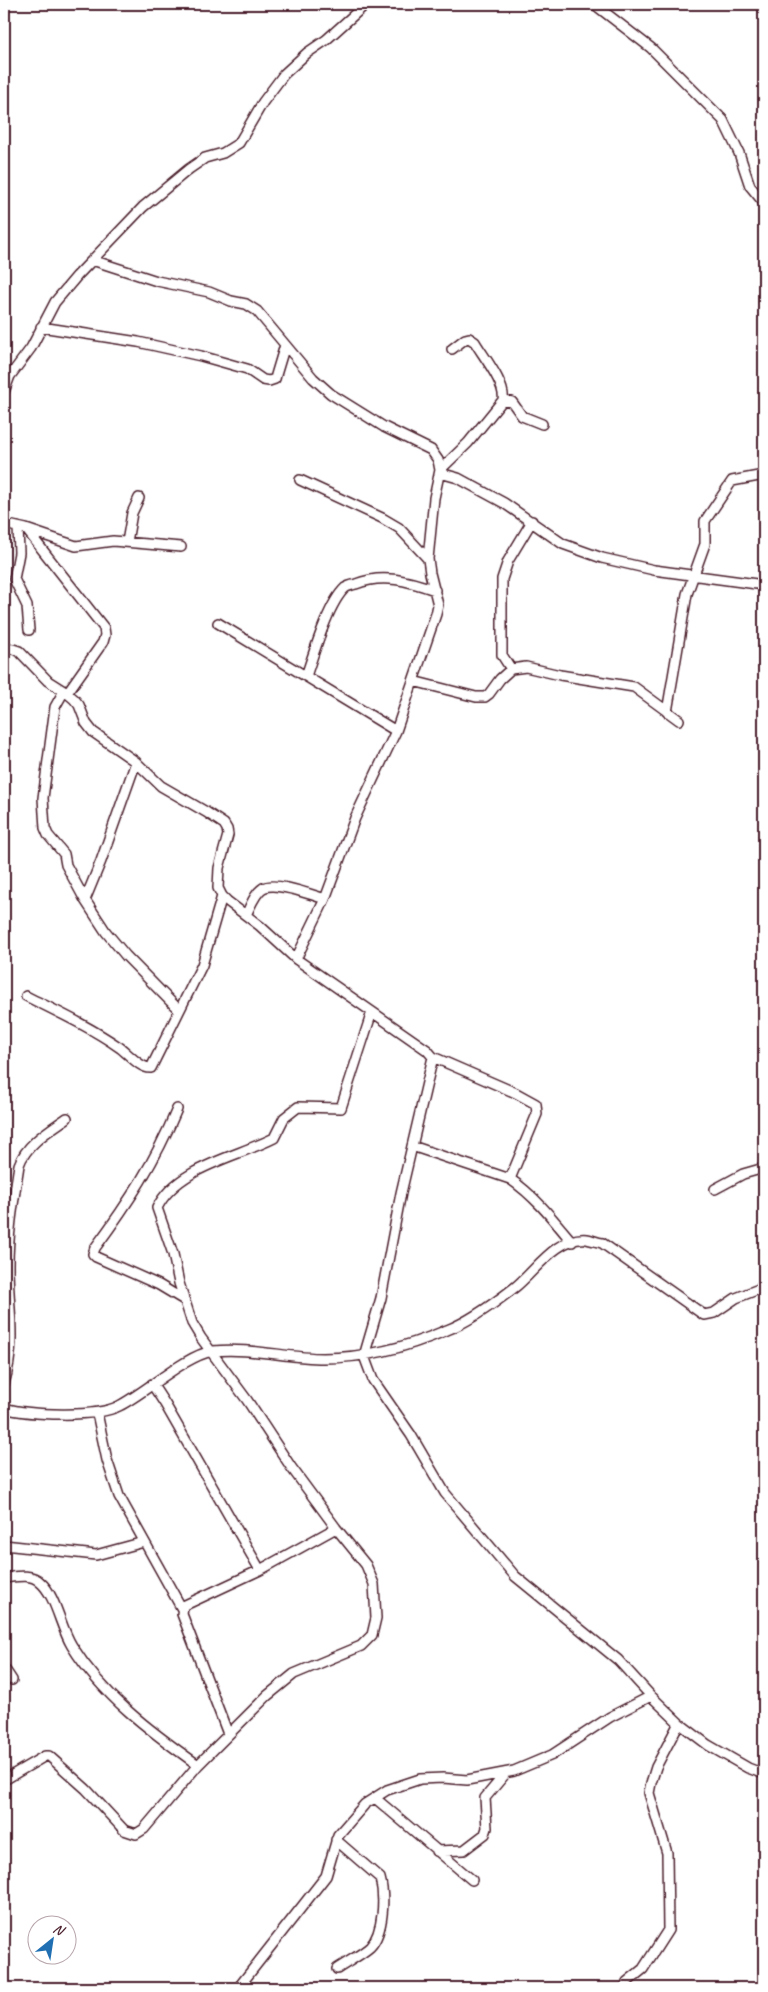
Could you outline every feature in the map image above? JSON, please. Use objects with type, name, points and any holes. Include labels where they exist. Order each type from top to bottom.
[{"type":"street","points":[[4,392],[13,370],[31,348],[56,302],[92,260],[144,207],[189,169],[206,158],[222,153],[239,143],[263,102],[284,74],[366,4]]},
{"type":"street","points":[[594,4],[651,48],[722,120],[735,144],[750,186],[764,203]]},
{"type":"street","points":[[92,260],[146,278],[209,292],[231,301],[246,304],[257,311],[312,378],[331,394],[384,427],[430,450],[438,460],[440,471],[434,498],[428,559],[438,605],[436,614],[396,731],[355,818],[325,899],[296,959]]},
{"type":"street","points":[[42,327],[131,340],[201,356],[247,369],[263,380],[269,381],[276,376],[286,345]]},
{"type":"street","points":[[440,471],[468,443],[503,400],[504,395],[501,385],[475,342],[469,338],[452,349]]},
{"type":"street","points":[[503,400],[512,402],[523,418],[542,424]]},
{"type":"street","points":[[440,471],[481,489],[532,521],[544,532],[563,544],[602,558],[654,570],[764,585]]},
{"type":"street","points":[[667,712],[681,622],[693,574],[705,544],[705,521],[732,481],[764,475]]},
{"type":"street","points":[[300,480],[382,518],[398,528],[428,559]]},
{"type":"street","points":[[127,542],[132,513],[139,498]]},
{"type":"street","points":[[511,669],[502,655],[502,579],[508,561],[532,521]]},
{"type":"street","points":[[4,524],[76,546],[127,542],[181,547]]},
{"type":"street","points":[[22,528],[14,579],[26,602],[29,630]]},
{"type":"street","points":[[22,528],[104,628],[105,635],[103,642],[55,707],[43,798],[44,818],[48,835],[64,854],[66,865],[97,920],[126,956],[179,1010]]},
{"type":"street","points":[[306,676],[333,607],[346,587],[361,582],[386,578],[435,590]]},
{"type":"street","points":[[218,623],[396,731]]},
{"type":"street","points":[[4,648],[13,648],[19,651],[38,672],[66,692],[79,705],[86,723],[93,732],[105,742],[136,762],[161,786],[224,824],[228,835],[218,868],[218,888],[222,896],[296,959],[433,1056],[516,1093],[536,1104],[537,1114],[510,1179]]},
{"type":"street","points":[[412,682],[476,697],[485,697],[511,669],[526,668],[634,687],[679,720]]},
{"type":"street","points":[[85,900],[136,762]]},
{"type":"street","points":[[246,915],[258,893],[263,888],[274,886],[325,899]]},
{"type":"street","points":[[26,996],[73,1018],[119,1047],[147,1068],[152,1066],[202,965],[222,896]]},
{"type":"street","points":[[4,1780],[45,1756],[49,1756],[86,1789],[124,1830],[136,1834],[144,1829],[198,1765],[267,1696],[294,1674],[360,1646],[372,1635],[376,1618],[374,1584],[366,1565],[336,1528],[192,1323],[184,1300],[173,1254],[157,1211],[158,1206],[180,1182],[194,1172],[274,1138],[284,1118],[298,1107],[341,1108],[372,1012]]},
{"type":"street","points":[[433,1056],[412,1146],[381,1298],[364,1356],[373,1380],[411,1435],[440,1486],[515,1576],[618,1660],[679,1723],[708,1745],[748,1768],[764,1774]]},
{"type":"street","points":[[177,1108],[154,1158],[118,1219],[95,1248],[93,1254],[158,1285],[184,1300]]},
{"type":"street","points":[[4,1384],[10,1365],[12,1341],[8,1222],[22,1156],[44,1135],[67,1118]]},
{"type":"street","points":[[412,1146],[510,1179],[523,1188],[544,1208],[572,1242]]},
{"type":"street","points":[[716,1189],[743,1174],[764,1168]]},
{"type":"street","points":[[4,1408],[37,1414],[97,1413],[118,1407],[182,1365],[212,1351],[244,1351],[322,1358],[364,1356],[414,1342],[449,1330],[497,1301],[516,1287],[547,1256],[565,1244],[587,1239],[602,1243],[704,1315],[714,1313],[736,1298],[764,1287]]},
{"type":"street","points":[[152,1384],[260,1570]]},
{"type":"street","points":[[97,1413],[107,1460],[119,1496],[182,1609],[228,1734]]},
{"type":"street","points":[[182,1609],[186,1603],[260,1570],[336,1528]]},
{"type":"street","points":[[4,1545],[96,1555],[144,1542]]},
{"type":"street","points":[[4,1578],[26,1576],[38,1579],[47,1588],[66,1634],[91,1675],[122,1706],[161,1739],[198,1765]]},
{"type":"street","points":[[4,1668],[12,1680]]},
{"type":"street","points":[[238,1988],[326,1876],[336,1840],[342,1830],[365,1804],[399,1785],[420,1779],[467,1780],[514,1771],[552,1755],[610,1717],[651,1696]]},
{"type":"street","points":[[625,1988],[627,1982],[643,1970],[668,1930],[667,1853],[649,1793],[656,1767],[679,1723]]},
{"type":"street","points":[[436,1851],[464,1850],[484,1834],[487,1828],[485,1798],[506,1773]]},
{"type":"street","points":[[375,1798],[472,1880]]},
{"type":"street","points":[[336,1840],[380,1878],[383,1912],[375,1939],[370,1946],[337,1969]]}]
